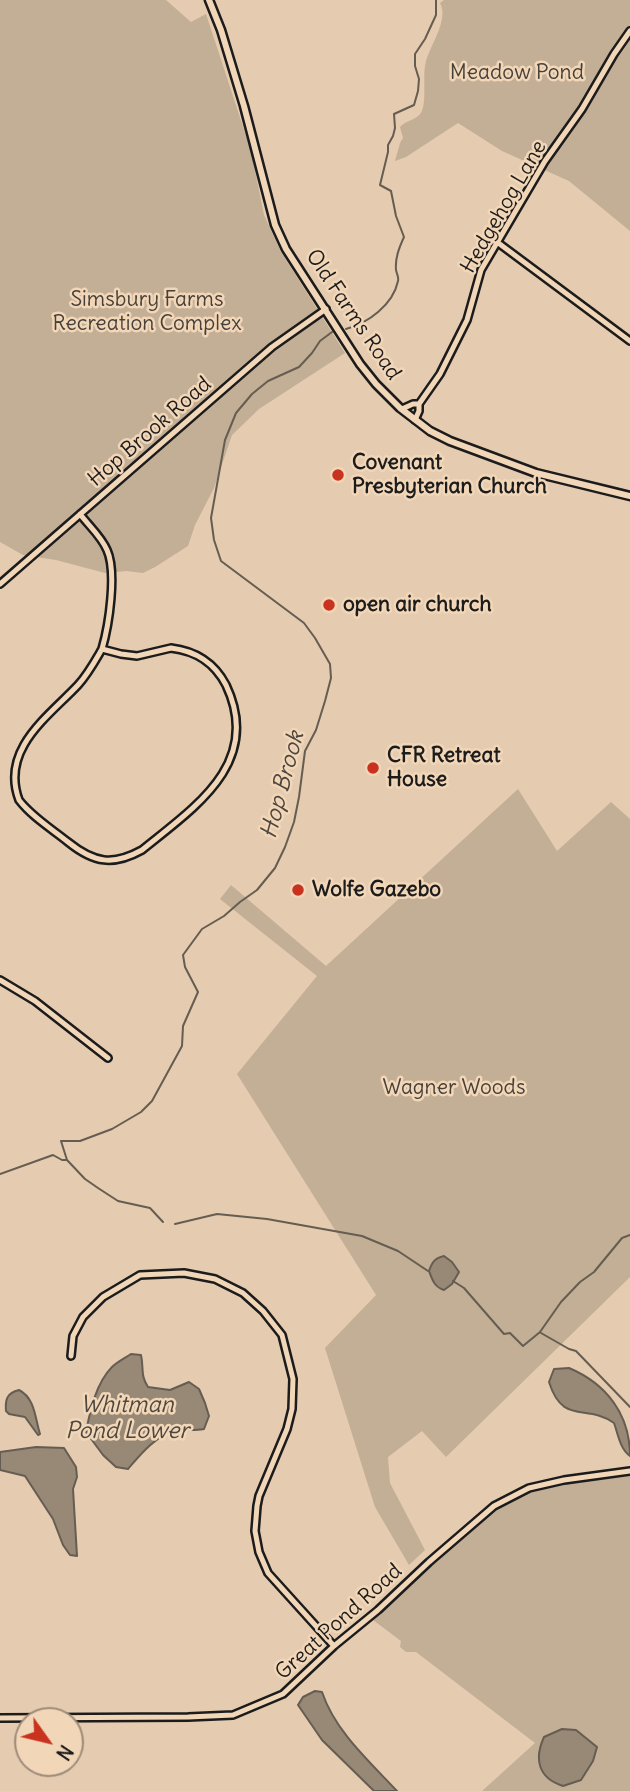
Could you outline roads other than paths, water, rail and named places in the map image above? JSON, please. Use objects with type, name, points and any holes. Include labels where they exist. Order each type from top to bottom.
[{"type":"street","name":"Old Farms Road","points":[[209,0],[244,106],[275,225],[286,248],[360,364],[376,384],[402,410],[430,432],[536,474],[630,496]]},
{"type":"street","name":"Hedgehog Lane","points":[[415,420],[419,411],[418,404],[440,374],[467,320],[481,271],[545,161],[582,109],[630,31]]},
{"type":"street","points":[[497,243],[630,341]]},
{"type":"street","name":"Hop Brook Road","points":[[0,584],[272,347],[326,309]]},
{"type":"street","points":[[402,410],[418,404]]},
{"type":"street","points":[[20,739],[78,684],[102,649],[106,635],[112,581],[108,553],[101,539],[80,514]]},
{"type":"street","points":[[7,768],[12,787],[30,811],[87,855],[107,861],[130,857],[142,850],[217,783],[231,757],[236,726],[232,701],[215,668],[205,659],[184,649],[172,648],[137,656],[102,649]]},
{"type":"street","points":[[0,980],[35,1001],[108,1058]]},
{"type":"street","points":[[71,1356],[73,1336],[83,1317],[103,1297],[141,1275],[184,1273],[215,1279],[243,1293],[263,1311],[282,1335],[293,1379],[293,1393],[290,1419],[259,1496],[255,1531],[259,1552],[268,1573],[334,1646]]},
{"type":"street","name":"Great Pond Road","points":[[0,1718],[233,1715],[283,1694],[494,1506],[529,1488],[630,1471]]},
{"type":"water","points":[[444,1256],[459,1272],[452,1284],[444,1290],[432,1280],[429,1271],[434,1261]]},
{"type":"water","name":"Whitman Pond Lower","points":[[131,1354],[141,1355],[143,1375],[148,1387],[170,1390],[189,1382],[199,1389],[209,1416],[204,1429],[179,1430],[162,1436],[128,1469],[116,1467],[86,1432],[92,1406],[106,1374]]},
{"type":"water","points":[[569,1368],[595,1383],[614,1403],[626,1427],[630,1456],[622,1445],[614,1423],[604,1417],[568,1409],[555,1396],[549,1382],[554,1369]]},
{"type":"water","points":[[19,1390],[31,1403],[40,1434],[38,1435],[25,1417],[6,1411],[8,1397]]},
{"type":"water","points":[[36,1447],[64,1448],[76,1467],[77,1477],[73,1489],[77,1556],[70,1555],[63,1545],[53,1519],[25,1476],[0,1470],[0,1452]]},
{"type":"water","points":[[315,1691],[322,1692],[344,1733],[397,1791],[374,1791],[322,1740],[298,1705],[303,1697]]},
{"type":"water","points":[[562,1729],[576,1730],[597,1747],[593,1761],[581,1780],[563,1786],[543,1773],[539,1760],[544,1737]]},
{"type":"waterway","name":"Hop Brook","points":[[346,329],[378,312],[391,298],[398,281],[396,261],[404,237],[391,191],[380,185],[388,145],[395,128],[394,114],[414,105],[419,79],[415,54],[436,15],[436,0]]},
{"type":"waterway","name":"Hop Brook","points":[[0,1174],[53,1155],[67,1160],[61,1141],[80,1141],[112,1129],[141,1112],[152,1101],[182,1046],[183,1026],[198,992],[185,967],[183,955],[202,929],[224,916],[257,890],[275,868],[285,847],[294,822],[305,751],[316,730],[331,678],[330,664],[304,623],[221,561],[211,518],[225,440],[236,413],[252,394],[268,381],[299,367],[320,341],[332,332]]},
{"type":"waterway","points":[[67,1160],[85,1179],[118,1201],[150,1208],[163,1222]]},
{"type":"waterway","points":[[175,1224],[217,1214],[267,1219],[362,1236],[398,1251],[428,1271]]},
{"type":"waterway","points":[[453,1281],[464,1288],[504,1334],[510,1333],[523,1346],[540,1332],[561,1302],[594,1272],[622,1238],[630,1235]]},
{"type":"waterway","points":[[541,1333],[576,1351],[630,1407]]},
{"type":"place","name":"Covenant Presbyterian Church","points":[[338,475]]},
{"type":"place","name":"open air church","points":[[329,605]]},
{"type":"place","name":"CFR Retreat House","points":[[373,768]]},
{"type":"place","name":"Wolfe Gazebo","points":[[298,890]]},
{"type":"park label","name":"Meadow Pond","points":[[517,73]]},
{"type":"park label","name":"Simsbury Farms Recreation Complex","points":[[147,312]]},
{"type":"park label","name":"Wagner Woods","points":[[454,1088]]}]
